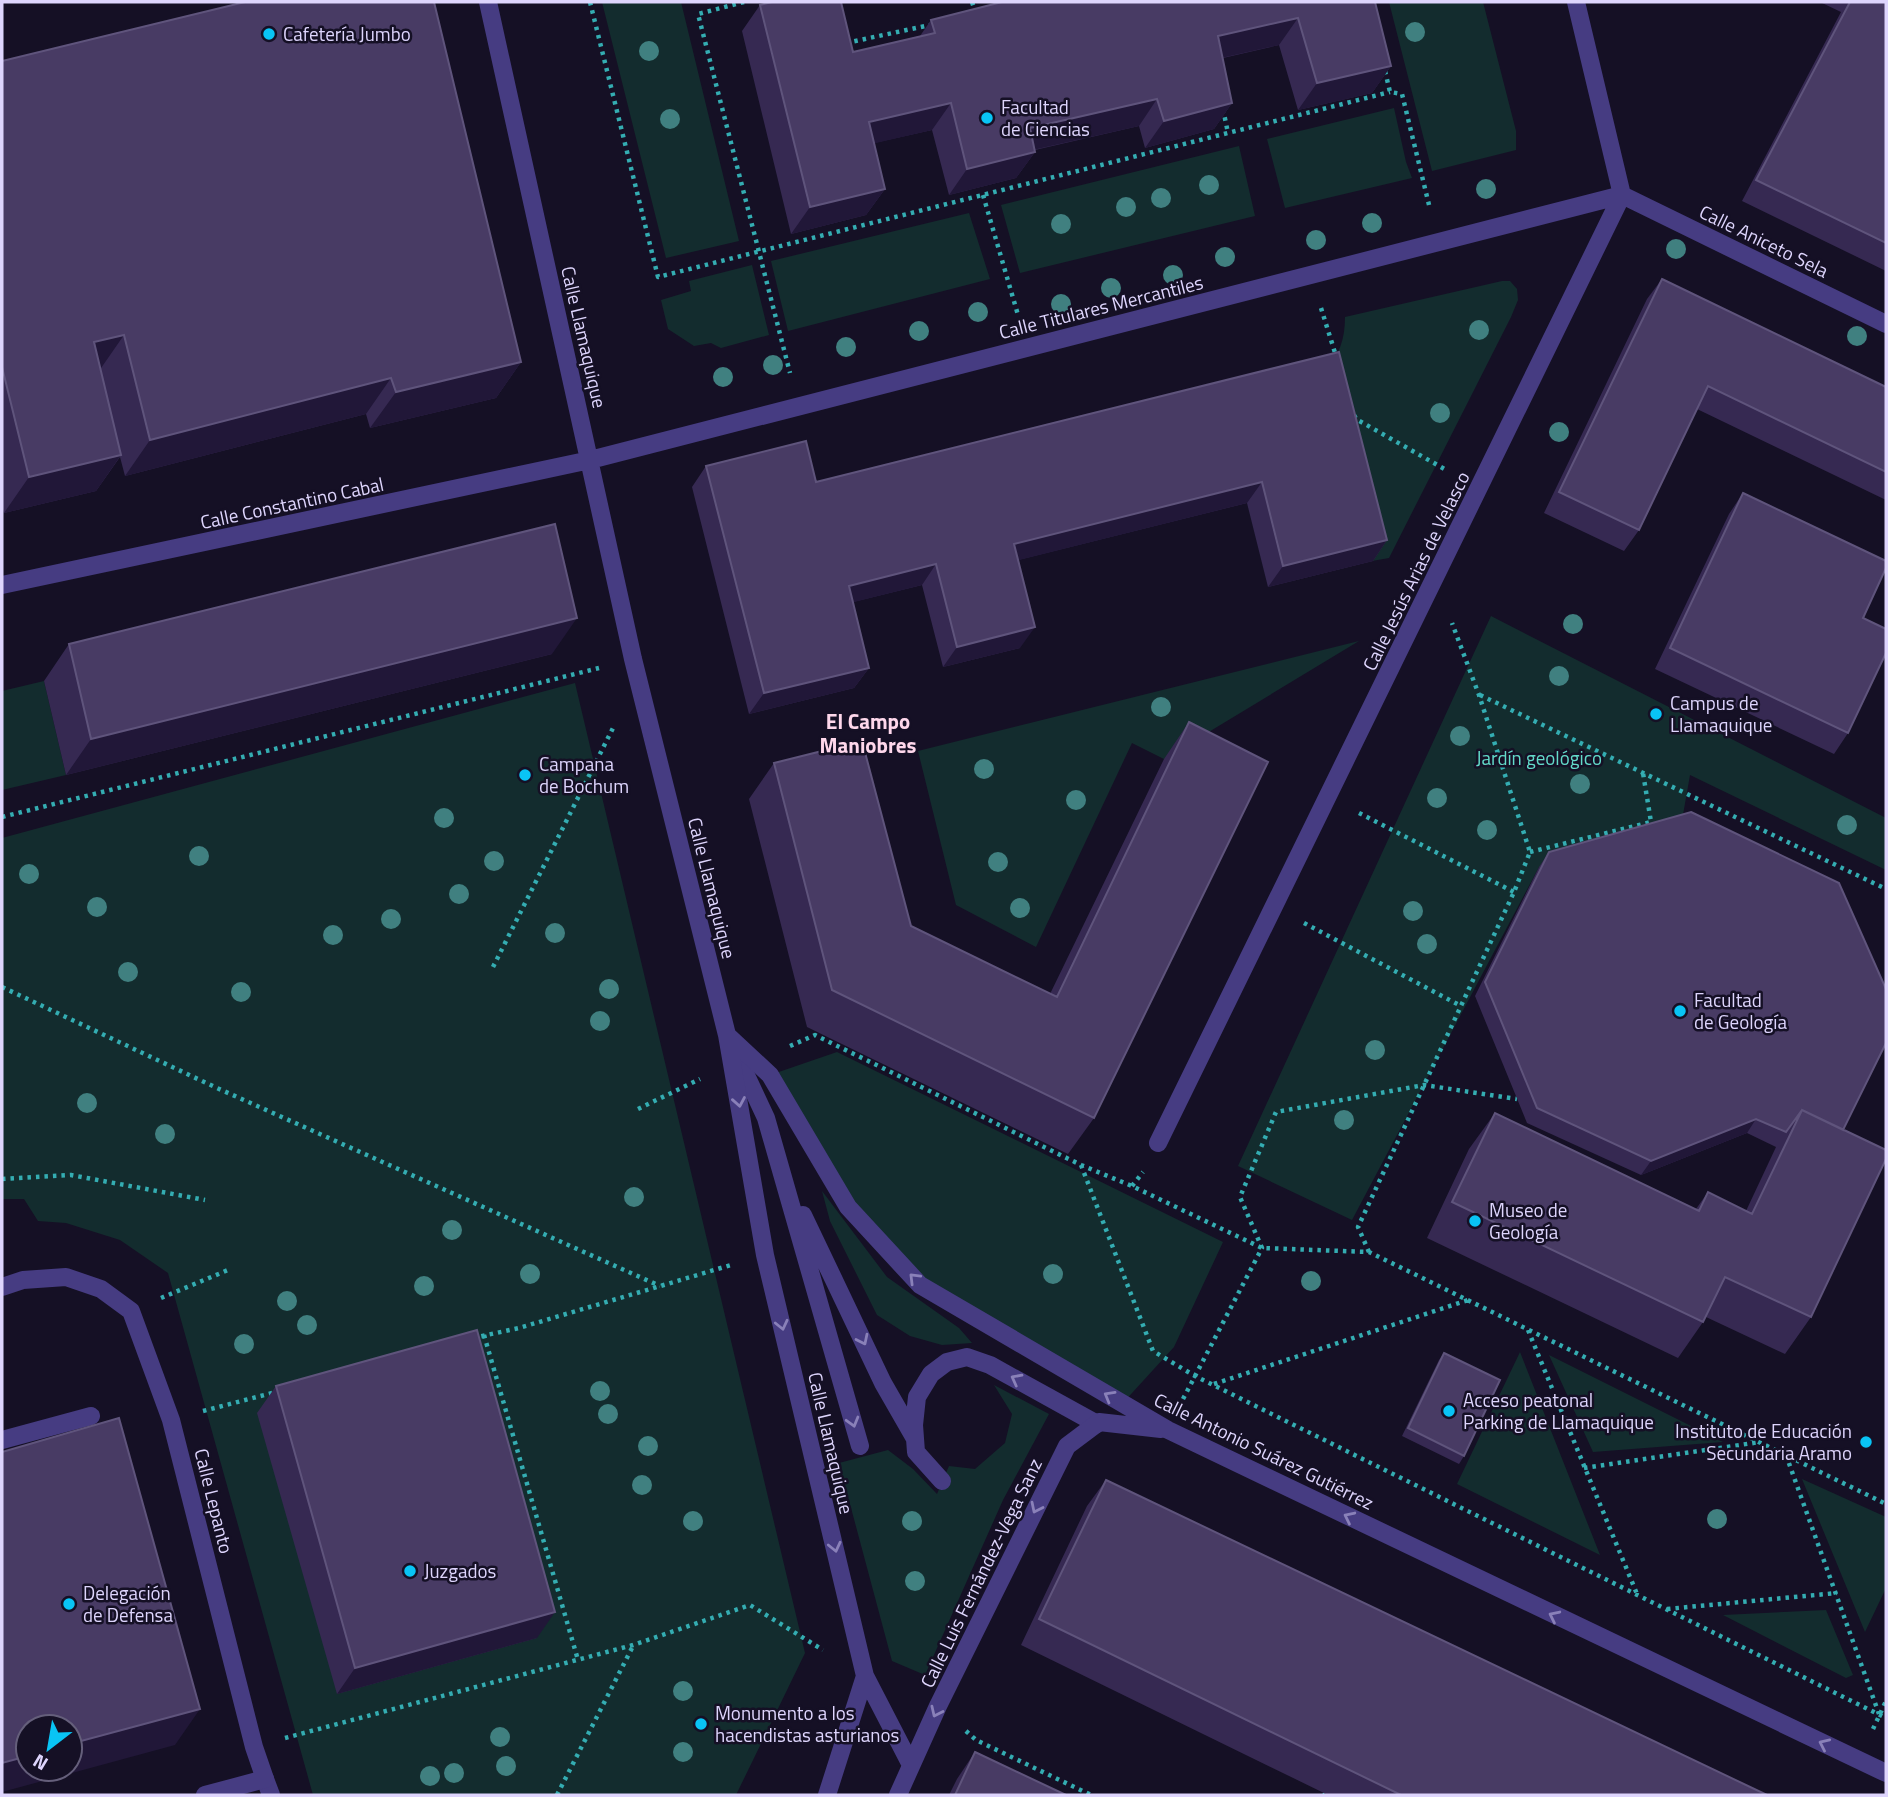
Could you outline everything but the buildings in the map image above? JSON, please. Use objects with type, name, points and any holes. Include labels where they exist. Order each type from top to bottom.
[{"type":"street","name":"Calle Llamaquique","points":[[488,2],[633,659],[727,1035],[765,1255],[865,1676],[911,1765]]},
{"type":"street","points":[[1576,2],[1622,195]]},
{"type":"street","name":"Calle Titulares Mercantiles","points":[[590,460],[1622,195]]},
{"type":"street","name":"Calle Aniceto Sela","points":[[1622,195],[1886,324]]},
{"type":"street","name":"Calle Jesús Arias de Velasco","points":[[1157,1143],[1622,195]]},
{"type":"street","name":"Calle Constantino Cabal","points":[[2,585],[521,477],[590,460]]},
{"type":"street","points":[[727,1035],[766,1118],[860,1447]]},
{"type":"street","name":"Calle Antonio Suárez Gutiérrez","points":[[727,1035],[770,1075],[848,1207],[920,1285],[1168,1430],[1886,1773]]},
{"type":"street","points":[[780,1168],[883,1383],[914,1439]]},
{"type":"street","points":[[2,1287],[23,1280],[66,1278],[101,1289],[131,1311]]},
{"type":"street","name":"Calle Lepanto","points":[[131,1311],[172,1420],[254,1747],[268,1787],[205,1795]]},
{"type":"street","points":[[942,1482],[916,1452],[914,1439],[917,1397],[931,1374],[947,1362],[967,1357],[990,1365],[1097,1424],[1100,1422],[1168,1430]]},
{"type":"street","points":[[2,1440],[91,1416]]},
{"type":"street","name":"Calle Luis Fernández-Vega Sanz","points":[[898,1795],[938,1706],[1066,1446],[1097,1424]]},
{"type":"street","points":[[830,1790],[865,1676]]},
{"type":"path","points":[[590,2],[657,276],[1390,92],[1402,94],[1424,184]]},
{"type":"path","points":[[744,2],[698,14],[799,407]]},
{"type":"path","points":[[963,17],[976,14],[972,2]]},
{"type":"path","points":[[840,33],[844,44],[936,23]]},
{"type":"path","points":[[1384,66],[1390,92]]},
{"type":"path","points":[[1220,97],[1228,133]]},
{"type":"path","points":[[983,195],[1028,348]]},
{"type":"path","points":[[1310,275],[1336,358]]},
{"type":"path","points":[[1352,407],[1356,419],[1479,488]]},
{"type":"path","points":[[1369,1252],[1358,1227],[1530,852],[1479,695],[1436,578]]},
{"type":"path","points":[[2,817],[633,659]]},
{"type":"path","points":[[493,967],[638,679]]},
{"type":"path","points":[[1479,695],[1886,889]]},
{"type":"path","points":[[1530,852],[1651,822],[1643,773]]},
{"type":"path","points":[[1328,798],[1514,891]]},
{"type":"path","points":[[1274,908],[1461,1006]]},
{"type":"path","points":[[2,987],[230,1094],[660,1286]]},
{"type":"path","points":[[754,1060],[815,1035],[1081,1165],[1132,1186],[1262,1248],[1369,1252],[1886,1504]]},
{"type":"path","points":[[638,1109],[732,1063]]},
{"type":"path","points":[[1262,1248],[1240,1197],[1276,1112],[1424,1085],[1517,1099]]},
{"type":"path","points":[[1081,1165],[1153,1351],[1195,1376],[1886,1718]]},
{"type":"path","points":[[2,1179],[71,1175],[205,1200]]},
{"type":"path","points":[[1181,1403],[1262,1248]]},
{"type":"path","points":[[471,1339],[519,1328],[765,1255]]},
{"type":"path","points":[[131,1311],[228,1270]]},
{"type":"path","points":[[1213,1384],[1469,1300]]},
{"type":"path","points":[[1528,1329],[1637,1595]]},
{"type":"path","points":[[484,1335],[578,1660]]},
{"type":"path","points":[[172,1420],[289,1388]]},
{"type":"path","points":[[1584,1468],[1760,1442]]},
{"type":"path","points":[[1786,1455],[1880,1715]]},
{"type":"path","points":[[1666,1609],[1837,1593]]},
{"type":"path","points":[[254,1747],[633,1645],[750,1605],[865,1676]]},
{"type":"path","points":[[557,1795],[633,1645]]},
{"type":"path","points":[[1873,1730],[1886,1701]]},
{"type":"path","points":[[938,1706],[976,1740],[1091,1795]]},
{"type":"green space","points":[[602,2],[681,2],[739,241],[666,258]]},
{"type":"green space","points":[[1389,2],[1483,2],[1516,131],[1516,150],[1432,171]]},
{"type":"green space","points":[[1394,108],[1412,178],[1285,208],[1267,139]]},
{"type":"green space","points":[[1239,146],[1255,216],[1020,273],[1001,205]]},
{"type":"green space","points":[[969,213],[990,279],[788,331],[771,261]]},
{"type":"green space","points":[[752,265],[769,335],[721,348],[711,343],[694,346],[668,329],[661,300],[691,291],[689,281]]},
{"type":"green space","points":[[1510,281],[1517,289],[1518,300],[1511,317],[1389,558],[1372,561],[1325,372],[1340,347],[1345,317]]},
{"type":"green space","name":"Jardín geológico","points":[[1491,616],[1886,818],[1886,870],[1690,775],[1681,826],[1539,867],[1352,1220],[1238,1166]]},
{"type":"green space","points":[[1359,641],[1164,759],[1132,743],[1036,947],[956,905],[918,751]]},
{"type":"green space","points":[[44,681],[66,775],[2,790],[2,691]]},
{"type":"green space","points":[[575,683],[805,1653],[736,1795],[313,1795],[168,1273],[120,1240],[66,1223],[38,1221],[24,1199],[2,1199],[2,838]]},
{"type":"green space","points":[[837,1052],[1223,1242],[1174,1347],[1122,1404],[920,1285],[848,1207],[770,1075]]},
{"type":"green space","points":[[822,1191],[887,1277],[959,1328],[972,1343],[942,1345],[910,1336],[877,1315],[830,1221]]},
{"type":"green space","points":[[1520,1352],[1600,1555],[1457,1484]]},
{"type":"green space","points":[[1549,1355],[1723,1442],[1593,1452]]},
{"type":"green space","points":[[994,1385],[1049,1414],[1003,1500],[925,1675],[892,1661],[839,1463],[888,1450],[913,1469],[937,1494],[949,1466],[975,1469],[1005,1443],[1012,1414]]},
{"type":"green space","points":[[1802,1479],[1886,1517],[1886,1588],[1865,1632]]},
{"type":"green space","points":[[1826,1610],[1853,1675],[1846,1678],[1723,1615]]},
{"type":"place","name":"Cafetería Jumbo","points":[[269,34]]},
{"type":"place","name":"Facultad de Ciencias","points":[[987,118]]},
{"type":"place","name":"Campus de Llamaquique","points":[[1656,714]]},
{"type":"place","name":"Campana de Bochum","points":[[525,775]]},
{"type":"place","name":"Facultad de Geología","points":[[1680,1011]]},
{"type":"place","name":"Museo de Geología","points":[[1475,1221]]},
{"type":"place","name":"Acceso peatonal Parking de Llamaquique","points":[[1449,1411]]},
{"type":"place","name":"Instituto de Educación Secundaria Aramo","points":[[1866,1442]]},
{"type":"place","name":"Juzgados","points":[[410,1571]]},
{"type":"place","name":"Delegación de Defensa","points":[[69,1604]]},
{"type":"place","name":"Monumento a los hacendistas asturianos","points":[[701,1724]]},
{"type":"district","name":"El Campo Maniobres","points":[[868,734]]}]
